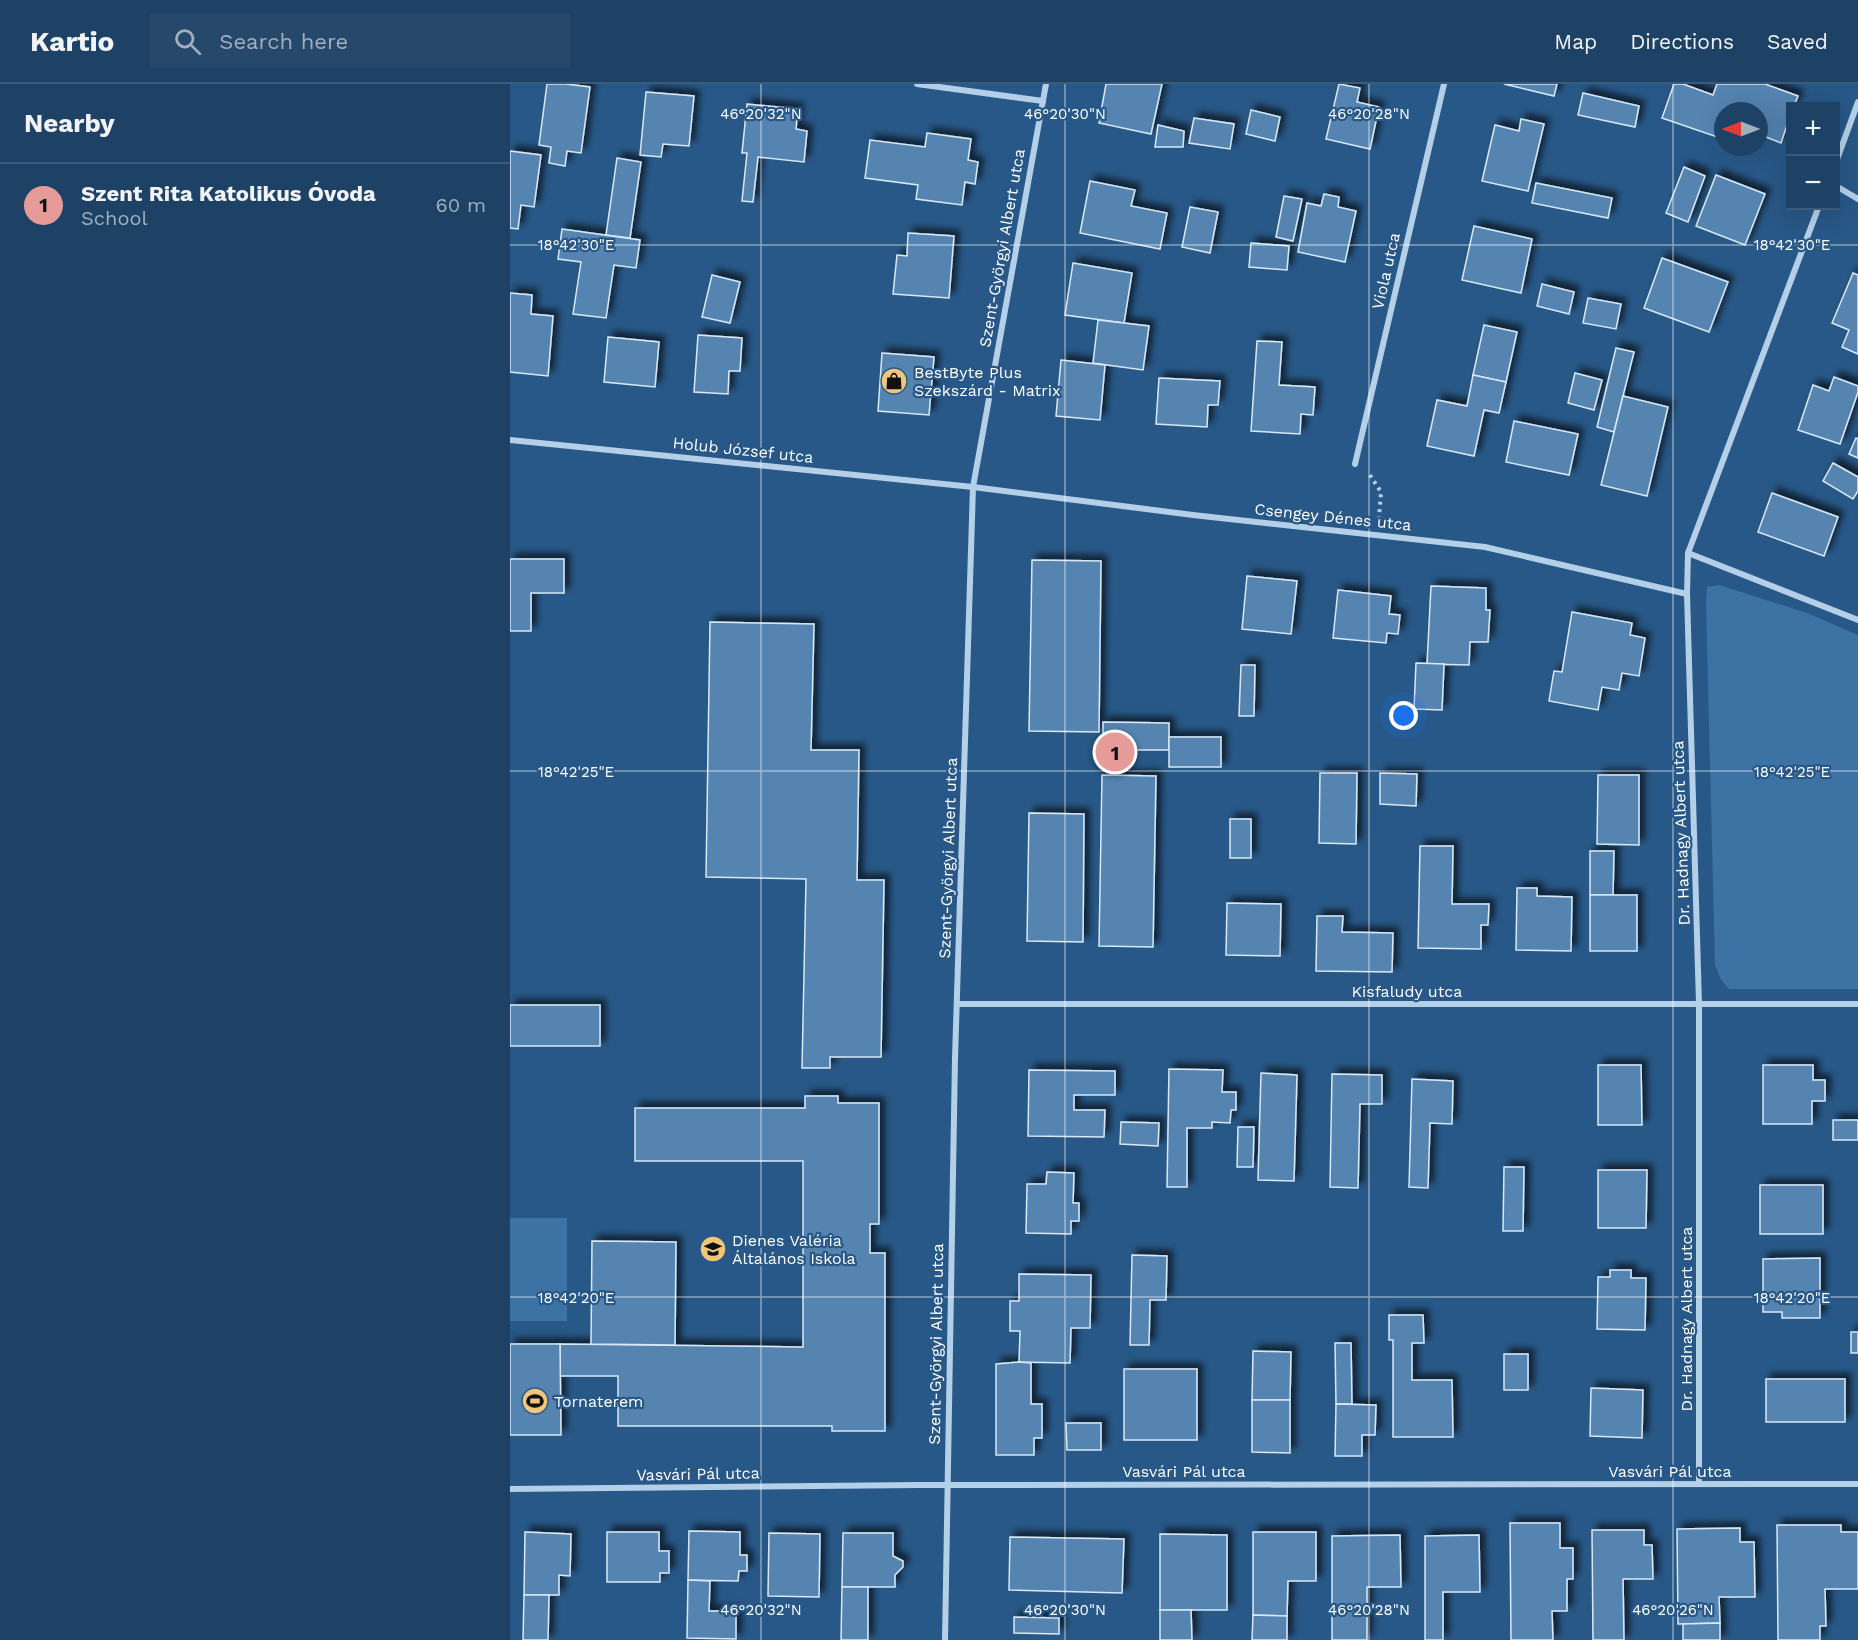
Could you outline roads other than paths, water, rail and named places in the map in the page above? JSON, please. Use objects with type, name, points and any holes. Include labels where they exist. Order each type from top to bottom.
[{"type":"street","points":[[917,84],[1043,101]]},
{"type":"street","name":"Szent-Györgyi Albert utca","points":[[945,1640],[957,1004],[973,487],[1046,84]]},
{"type":"street","name":"Viola utca","points":[[1355,464],[1444,84]]},
{"type":"street","points":[[1838,156],[1858,102]]},
{"type":"street","points":[[1840,188],[1858,199]]},
{"type":"street","name":"Dr. Hadnagy Albert utca","points":[[1699,1484],[1699,1004],[1687,594],[1688,553],[1817,210]]},
{"type":"street","name":"Holub József utca","points":[[510,440],[973,487]]},
{"type":"street","name":"Csengey Dénes utca","points":[[973,487],[1485,547],[1687,594]]},
{"type":"street","points":[[1688,553],[1858,620]]},
{"type":"street","name":"Kisfaludy utca","points":[[957,1004],[1858,1004]]},
{"type":"street","name":"Vasvári Pál utca","points":[[510,1489],[948,1485],[1858,1484]]},
{"type":"place","name":"BestByte Plus Szekszárd - Matrix","points":[[894,381]]},
{"type":"place","name":"Szent Rita Katolikus Óvoda","points":[[1115,752]]},
{"type":"place","name":"Dienes Valéria Általános Iskola","points":[[713,1249]]},
{"type":"place","name":"Tornaterem","points":[[535,1401]]}]
